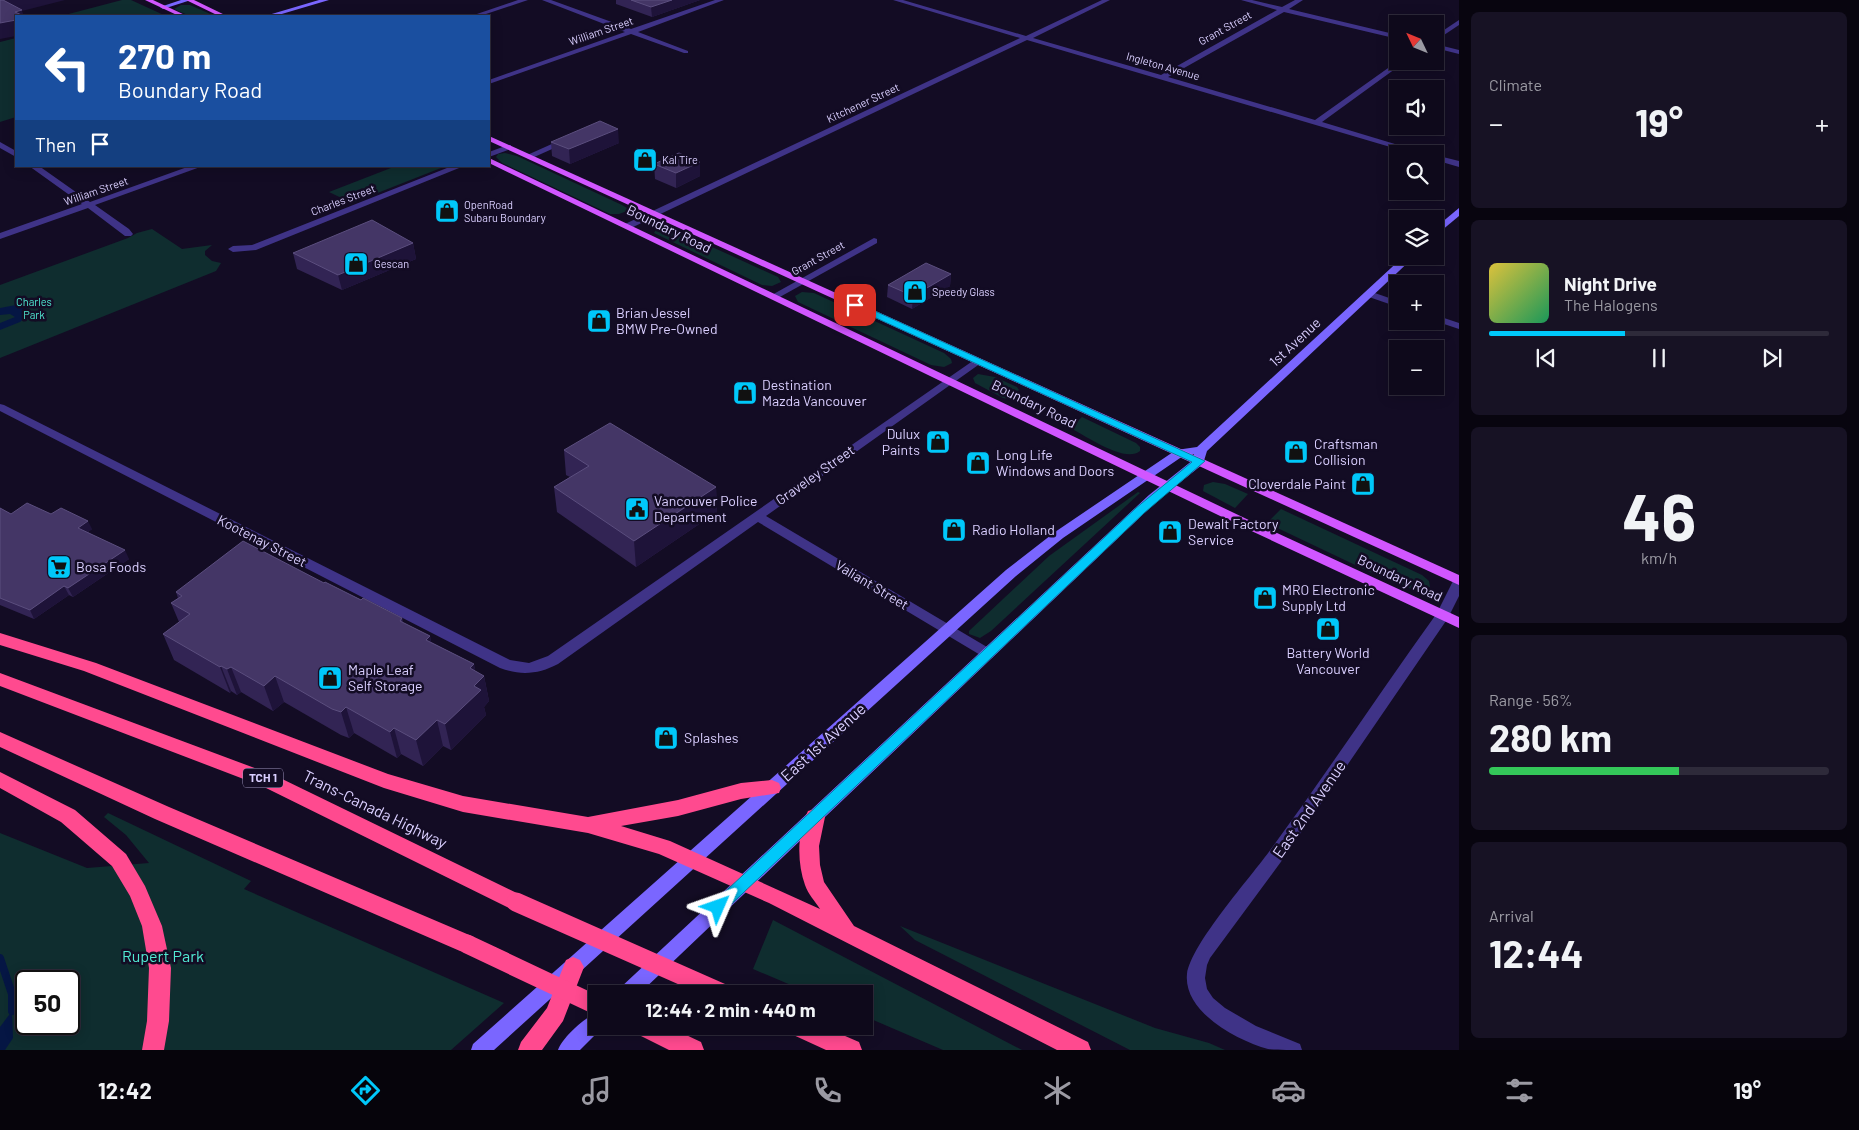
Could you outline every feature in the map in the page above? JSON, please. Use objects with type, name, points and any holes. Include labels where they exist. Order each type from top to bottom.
[{"type":"highway","points":[[0,639],[90,667],[384,780],[463,804],[588,825],[663,847],[744,883],[1080,1050]]},
{"type":"highway","name":"Trans-Canada Highway","points":[[0,679],[269,781],[516,902],[704,985]]},
{"type":"highway","points":[[0,739],[162,813],[466,944],[588,1001]]},
{"type":"highway","points":[[0,779],[68,816],[120,860],[138,892],[152,926],[160,968],[158,1022],[153,1050]]},
{"type":"highway","points":[[588,825],[678,808],[741,791],[772,788]]},
{"type":"highway","points":[[814,817],[809,846],[810,865],[815,885],[846,933]]},
{"type":"highway","points":[[529,1050],[554,1014],[573,967]]},
{"type":"highway","points":[[661,1035],[693,1050]]},
{"type":"highway","points":[[817,1035],[851,1050]]},
{"type":"main road","points":[[148,0],[182,15]]},
{"type":"main road","points":[[163,7],[188,0],[222,15]]},
{"type":"main road","points":[[272,15],[326,0]]},
{"type":"main road","name":"Boundary Road","points":[[490,138],[1180,452],[1200,455],[1459,581]]},
{"type":"main road","name":"Boundary Road","points":[[490,160],[1459,623]]},
{"type":"main road","points":[[1444,225],[1459,211]]},
{"type":"main road","name":"1st Avenue","points":[[1200,455],[1400,265]]},
{"type":"main road","name":"East 1st Avenue","points":[[480,1050],[1011,573],[1059,535],[1180,452]]},
{"type":"main road","points":[[636,985],[1200,455]]},
{"type":"main road","points":[[566,1050],[588,1029]]},
{"type":"street","points":[[477,15],[525,0]]},
{"type":"street","points":[[545,0],[686,52]]},
{"type":"street","name":"William Street","points":[[490,82],[721,0]]},
{"type":"street","name":"Ingleton Avenue","points":[[896,0],[910,2],[1026,38],[1394,145]]},
{"type":"street","name":"Kitchener Street","points":[[628,226],[1107,0]]},
{"type":"street","points":[[1244,0],[1389,35]]},
{"type":"street","name":"Grant Street","points":[[1163,77],[1300,0]]},
{"type":"street","points":[[1444,33],[1459,22]]},
{"type":"street","points":[[1444,48],[1459,52]]},
{"type":"street","points":[[1317,122],[1390,70]]},
{"type":"street","points":[[529,156],[578,136]]},
{"type":"street","points":[[0,144],[15,153]]},
{"type":"street","points":[[490,155],[508,147]]},
{"type":"street","points":[[0,157],[15,153]]},
{"type":"street","points":[[1444,160],[1459,164]]},
{"type":"street","points":[[34,167],[128,234]]},
{"type":"street","name":"William Street","points":[[0,236],[196,167]]},
{"type":"street","name":"Charles Street","points":[[233,249],[253,248],[457,167]]},
{"type":"street","name":"Grant Street","points":[[775,296],[874,241]]},
{"type":"street","points":[[1369,294],[1389,301]]},
{"type":"street","points":[[1444,321],[1459,326]]},
{"type":"street","name":"Graveley Street","points":[[526,669],[535,668],[553,660],[977,361]]},
{"type":"street","name":"Kootenay Street","points":[[0,407],[505,664],[518,669],[526,669]]},
{"type":"street","name":"Valiant Street","points":[[758,516],[987,654]]},
{"type":"street","name":"East 2nd Avenue","points":[[1293,1050],[1225,1019],[1209,1005],[1200,993],[1196,980],[1197,967],[1204,952],[1277,854],[1443,615],[1459,581]]},
{"type":"green space","points":[[122,0],[131,0],[164,15],[65,15]]},
{"type":"green space","points":[[181,5],[190,5],[213,15],[188,15],[174,9]]},
{"type":"green space","points":[[15,38],[15,117],[0,122],[0,42]]},
{"type":"green space","points":[[505,153],[517,156],[622,205],[627,208],[627,211],[619,214],[610,214],[502,163],[496,157],[498,154]]},
{"type":"green space","points":[[393,167],[443,167],[352,203],[329,192]]},
{"type":"green space","points":[[666,226],[778,277],[781,282],[772,286],[762,285],[654,233],[657,228]]},
{"type":"green space","name":"Charles Park","points":[[152,229],[182,249],[212,245],[205,251],[205,255],[212,261],[221,263],[216,271],[0,358],[0,285]]},
{"type":"green space","points":[[802,292],[814,293],[944,353],[951,359],[952,363],[944,367],[931,365],[798,302],[795,296]]},
{"type":"green space","points":[[978,374],[995,377],[1017,387],[1019,390],[1008,399],[1003,398],[975,383],[973,378]]},
{"type":"green space","points":[[1082,417],[1136,443],[1140,447],[1140,451],[1133,454],[1125,454],[1115,451],[1070,428]]},
{"type":"green space","points":[[1213,482],[1225,484],[1248,494],[1235,508],[1203,491],[1204,485]]},
{"type":"green space","points":[[1138,492],[1140,493],[991,631],[980,638],[969,634],[969,631],[1049,556]]},
{"type":"green space","points":[[1281,509],[1422,575],[1429,581],[1430,587],[1423,591],[1417,591],[1391,582],[1267,523]]},
{"type":"green space","name":"Rupert Park","points":[[108,813],[251,881],[244,889],[504,1003],[451,1050],[0,1050],[0,833],[87,868],[149,863],[126,835],[104,817]]},
{"type":"green space","points":[[773,920],[1022,1050],[943,1050],[873,1020],[873,985],[791,985],[753,969]]},
{"type":"green space","points":[[900,926],[1155,1028],[1209,1043],[1225,1050],[1130,1050],[915,940]]},
{"type":"water","points":[[16,305],[25,307],[30,313],[20,322],[0,330],[0,323],[15,317],[10,314],[0,315],[0,308]]},
{"type":"water","points":[[12,1011],[13,1038],[5,1050],[0,1050],[0,1027]]},
{"type":"building","points":[[0,0],[22,10],[15,12],[22,15],[15,15],[15,20],[0,23]]},
{"type":"building","points":[[631,0],[672,0],[651,7]]},
{"type":"building","points":[[600,121],[618,129],[569,149],[551,142]]},
{"type":"building","points":[[679,153],[700,162],[676,173],[654,164]]},
{"type":"building","points":[[372,220],[413,243],[338,275],[293,253]]},
{"type":"building","points":[[926,263],[951,274],[913,296],[888,285]]},
{"type":"building","name":"Vancouver Police Department","points":[[610,423],[716,487],[634,541],[554,487],[589,466],[564,450]]},
{"type":"building","name":"Bosa Foods","points":[[27,503],[51,514],[61,508],[88,521],[78,528],[125,550],[68,588],[64,586],[30,610],[0,598],[0,508],[11,514]]},
{"type":"building","name":"Maple Leaf Self Storage","points":[[243,541],[324,583],[361,600],[363,598],[402,618],[400,621],[430,636],[426,640],[474,664],[470,668],[484,676],[474,686],[481,690],[445,724],[437,720],[416,740],[394,728],[390,732],[346,707],[341,712],[332,709],[275,676],[264,686],[231,667],[227,669],[220,667],[163,634],[190,614],[171,603],[182,596],[176,592]]},
{"type":"waterway","points":[[0,958],[12,994],[12,1011]]},
{"type":"place","name":"Kal Tire","points":[[645,160]]},
{"type":"place","name":"OpenRoad Subaru Boundary","points":[[447,211]]},
{"type":"place","name":"Gescan","points":[[356,264]]},
{"type":"place","name":"Speedy Glass","points":[[915,292]]},
{"type":"place","name":"Brian Jessel BMW Pre-Owned","points":[[599,321]]},
{"type":"place","name":"Destination Mazda Vancouver","points":[[745,393]]},
{"type":"place","name":"Dulux Paints","points":[[938,442]]},
{"type":"place","name":"Craftsman Collision","points":[[1296,452]]},
{"type":"place","name":"Long Life Windows and Doors","points":[[978,463]]},
{"type":"place","name":"Cloverdale Paint","points":[[1363,484]]},
{"type":"place","name":"Vancouver Police Department","points":[[637,509]]},
{"type":"place","name":"Radio Holland","points":[[954,530]]},
{"type":"place","name":"Dewalt Factory Service","points":[[1170,532]]},
{"type":"place","name":"Bosa Foods","points":[[59,567]]},
{"type":"place","name":"MRO Electronic Supply Ltd","points":[[1265,598]]},
{"type":"place","name":"Battery World Vancouver","points":[[1328,629]]},
{"type":"place","name":"Maple Leaf Self Storage","points":[[330,678]]},
{"type":"place","name":"Splashes","points":[[666,738]]},
{"type":"route","points":[[718,907],[1140,510],[1200,461],[855,305]]}]
